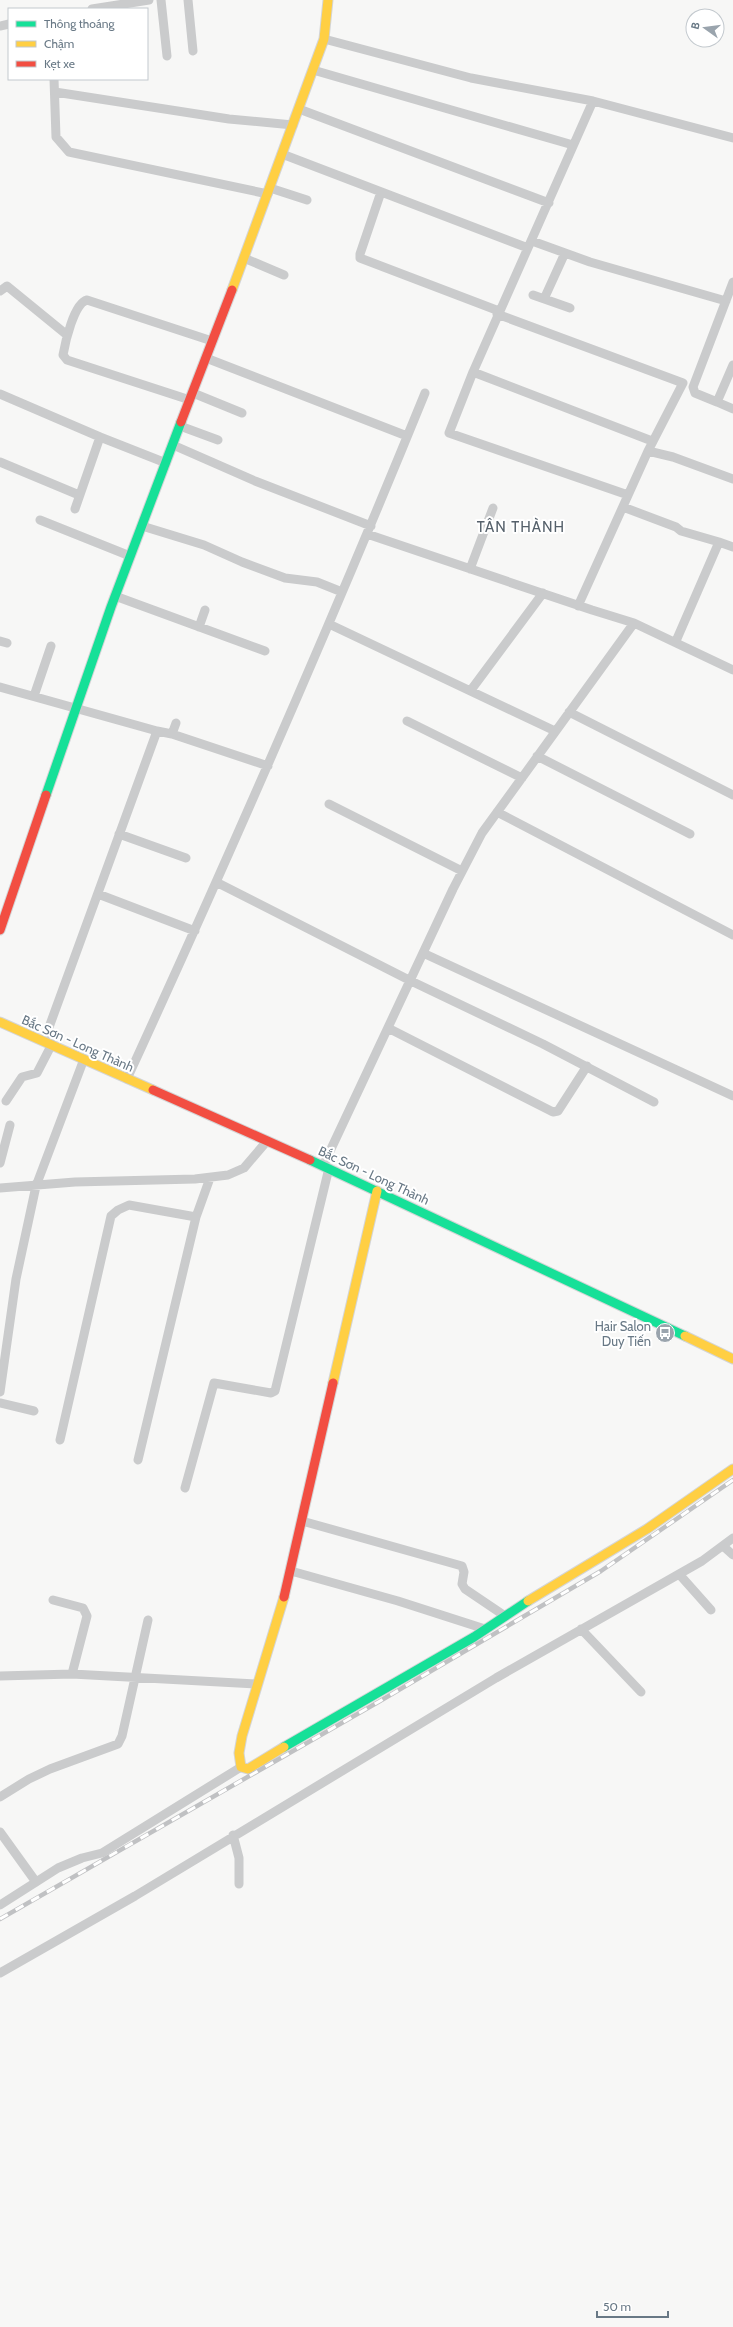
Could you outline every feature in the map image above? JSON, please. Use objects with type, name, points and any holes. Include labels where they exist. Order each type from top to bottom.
[{"type":"street","points":[[99,8],[149,0]]},
{"type":"street","points":[[161,0],[167,56]]},
{"type":"street","points":[[188,0],[193,51]]},
{"type":"street","points":[[0,930],[115,596],[244,258],[324,39],[328,0]]},
{"type":"street","points":[[324,39],[472,78],[593,101],[733,138]]},
{"type":"street","points":[[313,70],[573,145]]},
{"type":"street","points":[[54,80],[54,125],[56,137],[69,152],[269,191],[307,200]]},
{"type":"street","points":[[55,92],[229,118],[293,125]]},
{"type":"street","points":[[593,101],[530,244],[498,312],[448,433],[628,495]]},
{"type":"street","points":[[298,109],[548,203]]},
{"type":"street","points":[[282,154],[381,192],[530,244],[726,301]]},
{"type":"street","points":[[381,192],[360,254],[360,258],[693,387]]},
{"type":"street","points":[[544,299],[565,253]]},
{"type":"street","points":[[244,258],[284,275]]},
{"type":"street","points":[[733,282],[693,387],[695,393],[733,409]]},
{"type":"street","points":[[0,291],[7,286],[67,335]]},
{"type":"street","points":[[533,294],[570,308]]},
{"type":"street","points":[[212,341],[87,300],[80,305],[67,335],[64,355],[67,360],[192,396],[242,413]]},
{"type":"street","points":[[206,358],[407,436]]},
{"type":"street","points":[[717,402],[733,365]]},
{"type":"street","points":[[473,372],[652,441]]},
{"type":"street","points":[[578,606],[652,441],[683,383]]},
{"type":"street","points":[[127,1079],[195,931],[268,766],[426,393]]},
{"type":"street","points":[[0,394],[100,437],[166,463]]},
{"type":"street","points":[[180,426],[218,440]]},
{"type":"street","points":[[75,509],[100,437]]},
{"type":"street","points":[[173,446],[369,530],[470,569],[544,593],[578,606],[634,623],[733,670]]},
{"type":"street","points":[[648,451],[673,457],[733,479]]},
{"type":"street","points":[[0,462],[79,495]]},
{"type":"street","points":[[623,507],[676,527],[681,531],[733,547]]},
{"type":"street","points":[[470,569],[493,508]]},
{"type":"street","points":[[40,520],[130,556]]},
{"type":"street","points":[[142,526],[204,545],[242,562],[285,578],[317,582],[342,592]]},
{"type":"street","points":[[676,642],[719,542]]},
{"type":"street","points":[[471,690],[544,593]]},
{"type":"street","points":[[115,596],[265,651]]},
{"type":"street","points":[[199,626],[205,610]]},
{"type":"street","points":[[185,1488],[212,1384],[218,1382],[271,1393],[275,1391],[326,1167],[388,1028],[462,871],[482,833],[634,623]]},
{"type":"street","points":[[329,624],[555,731]]},
{"type":"street","points":[[34,696],[51,646]]},
{"type":"street","points":[[0,687],[172,734],[268,766]]},
{"type":"street","points":[[569,712],[733,795]]},
{"type":"street","points":[[407,721],[522,778]]},
{"type":"street","points":[[172,734],[176,723]]},
{"type":"street","points":[[6,1101],[22,1078],[37,1073],[119,834],[157,731]]},
{"type":"street","points":[[537,756],[690,834]]},
{"type":"street","points":[[329,804],[462,871]]},
{"type":"street","points":[[497,812],[733,935]]},
{"type":"street","points":[[119,834],[186,858]]},
{"type":"street","points":[[216,882],[283,914],[410,981],[587,1066],[654,1102]]},
{"type":"street","points":[[98,894],[195,931]]},
{"type":"street","points":[[423,953],[733,1096]]},
{"type":"street","name":"Bắc Sơn - Long Thành","points":[[0,1022],[377,1190],[733,1359]]},
{"type":"street","points":[[388,1028],[553,1112],[558,1111],[564,1103],[587,1066]]},
{"type":"street","points":[[0,1392],[16,1279],[36,1186],[84,1059]]},
{"type":"street","points":[[0,1163],[10,1125]]},
{"type":"street","points":[[0,1188],[75,1182],[210,1178],[228,1175],[244,1168],[267,1142]]},
{"type":"street","points":[[138,1460],[196,1217],[210,1178]]},
{"type":"street","points":[[241,1767],[239,1753],[242,1736],[283,1603],[291,1571],[377,1190]]},
{"type":"street","points":[[60,1440],[112,1216],[118,1210],[129,1205],[196,1217]]},
{"type":"street","points":[[0,1403],[34,1411]]},
{"type":"street","points":[[0,1905],[58,1868],[82,1858],[102,1853],[241,1767],[248,1769],[254,1766],[362,1700],[485,1629],[647,1529],[733,1469]]},
{"type":"street","points":[[302,1520],[462,1566],[464,1572],[462,1584],[465,1588],[505,1616]]},
{"type":"street","points":[[0,1972],[135,1896],[233,1835],[581,1629],[679,1574],[733,1538]]},
{"type":"street","points":[[723,1546],[733,1555]]},
{"type":"street","points":[[291,1571],[398,1601],[485,1629]]},
{"type":"street","points":[[679,1574],[711,1610]]},
{"type":"street","points":[[53,1600],[82,1608],[87,1616],[72,1674]]},
{"type":"street","points":[[0,1797],[29,1779],[50,1769],[118,1744],[122,1736],[148,1620]]},
{"type":"street","points":[[581,1629],[641,1692]]},
{"type":"street","points":[[0,1676],[72,1674],[257,1684]]},
{"type":"street","points":[[0,1832],[36,1882]]},
{"type":"street","points":[[233,1835],[239,1858],[239,1884]]},
{"type":"railway","points":[[0,1919],[380,1701],[601,1571],[733,1480]]},
{"type":"traffic: fast","points":[[46,795],[111,607],[181,422]]},
{"type":"traffic: fast","points":[[310,1160],[685,1336]]},
{"type":"traffic: fast","points":[[284,1747],[474,1637],[528,1601]]},
{"type":"traffic: slow","points":[[232,290],[324,39],[328,0]]},
{"type":"traffic: slow","points":[[0,1022],[153,1090]]},
{"type":"traffic: slow","points":[[333,1383],[377,1191]]},
{"type":"traffic: slow","points":[[685,1336],[733,1359]]},
{"type":"traffic: slow","points":[[528,1601],[647,1529],[733,1469]]},
{"type":"traffic: slow","points":[[284,1597],[242,1736],[239,1753],[241,1767],[248,1769],[284,1747]]},
{"type":"traffic: jam","points":[[181,422],[232,290]]},
{"type":"traffic: jam","points":[[0,930],[46,795]]},
{"type":"traffic: jam","points":[[153,1090],[310,1160]]},
{"type":"traffic: jam","points":[[284,1597],[333,1383]]},
{"type":"place","name":"Hair Salon Duy Tiến","points":[[665,1333]]},
{"type":"district","name":"TÂN THÀNH","points":[[521,527]]}]
